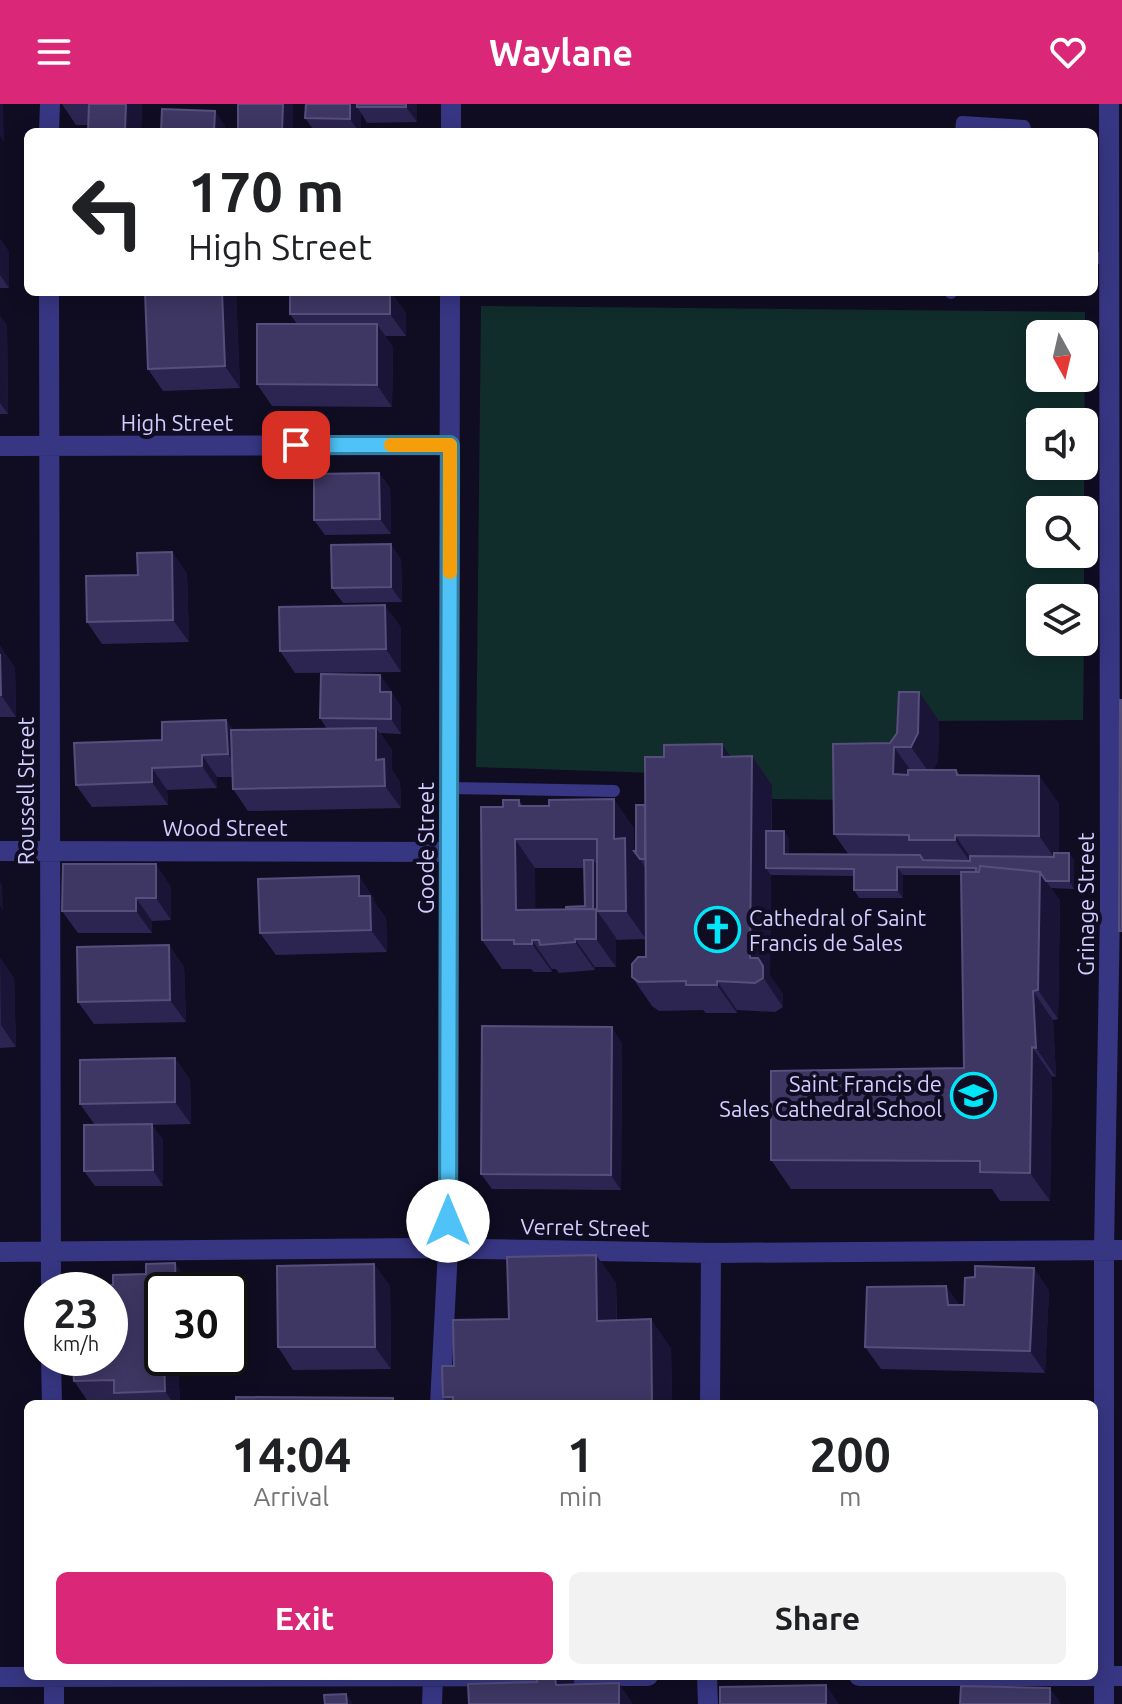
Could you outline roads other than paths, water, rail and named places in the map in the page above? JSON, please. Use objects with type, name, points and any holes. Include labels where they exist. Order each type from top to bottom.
[{"type":"street","points":[[49,128],[50,104]]},
{"type":"street","points":[[451,104],[451,128]]},
{"type":"street","name":"Grinage Street","points":[[1104,1704],[1113,1676],[1110,913],[1115,453],[1102,257],[1109,104]]},
{"type":"street","name":"Roussell Street","points":[[49,296],[51,1272]]},
{"type":"street","name":"Goode Street","points":[[440,1400],[448,1249],[450,296]]},
{"type":"street","name":"High Street","points":[[0,446],[450,445]]},
{"type":"street","name":"Wood Street","points":[[0,851],[449,852]]},
{"type":"street","name":"Verret Street","points":[[0,1252],[1113,1250]]},
{"type":"street","points":[[710,1400],[711,1253]]},
{"type":"street","points":[[51,1376],[52,1400]]},
{"type":"street","points":[[0,1677],[24,1677]]},
{"type":"street","points":[[54,1680],[54,1704]]},
{"type":"street","points":[[432,1704],[433,1680]]},
{"type":"street","points":[[707,1680],[708,1704]]},
{"type":"lane","points":[[961,128],[962,122],[1025,128]]},
{"type":"lane","points":[[450,788],[614,791]]},
{"type":"place","name":"Cathedral of Saint Francis de Sales","points":[[718,930]]},
{"type":"place","name":"Saint Francis de Sales Cathedral School","points":[[973,1096]]}]
